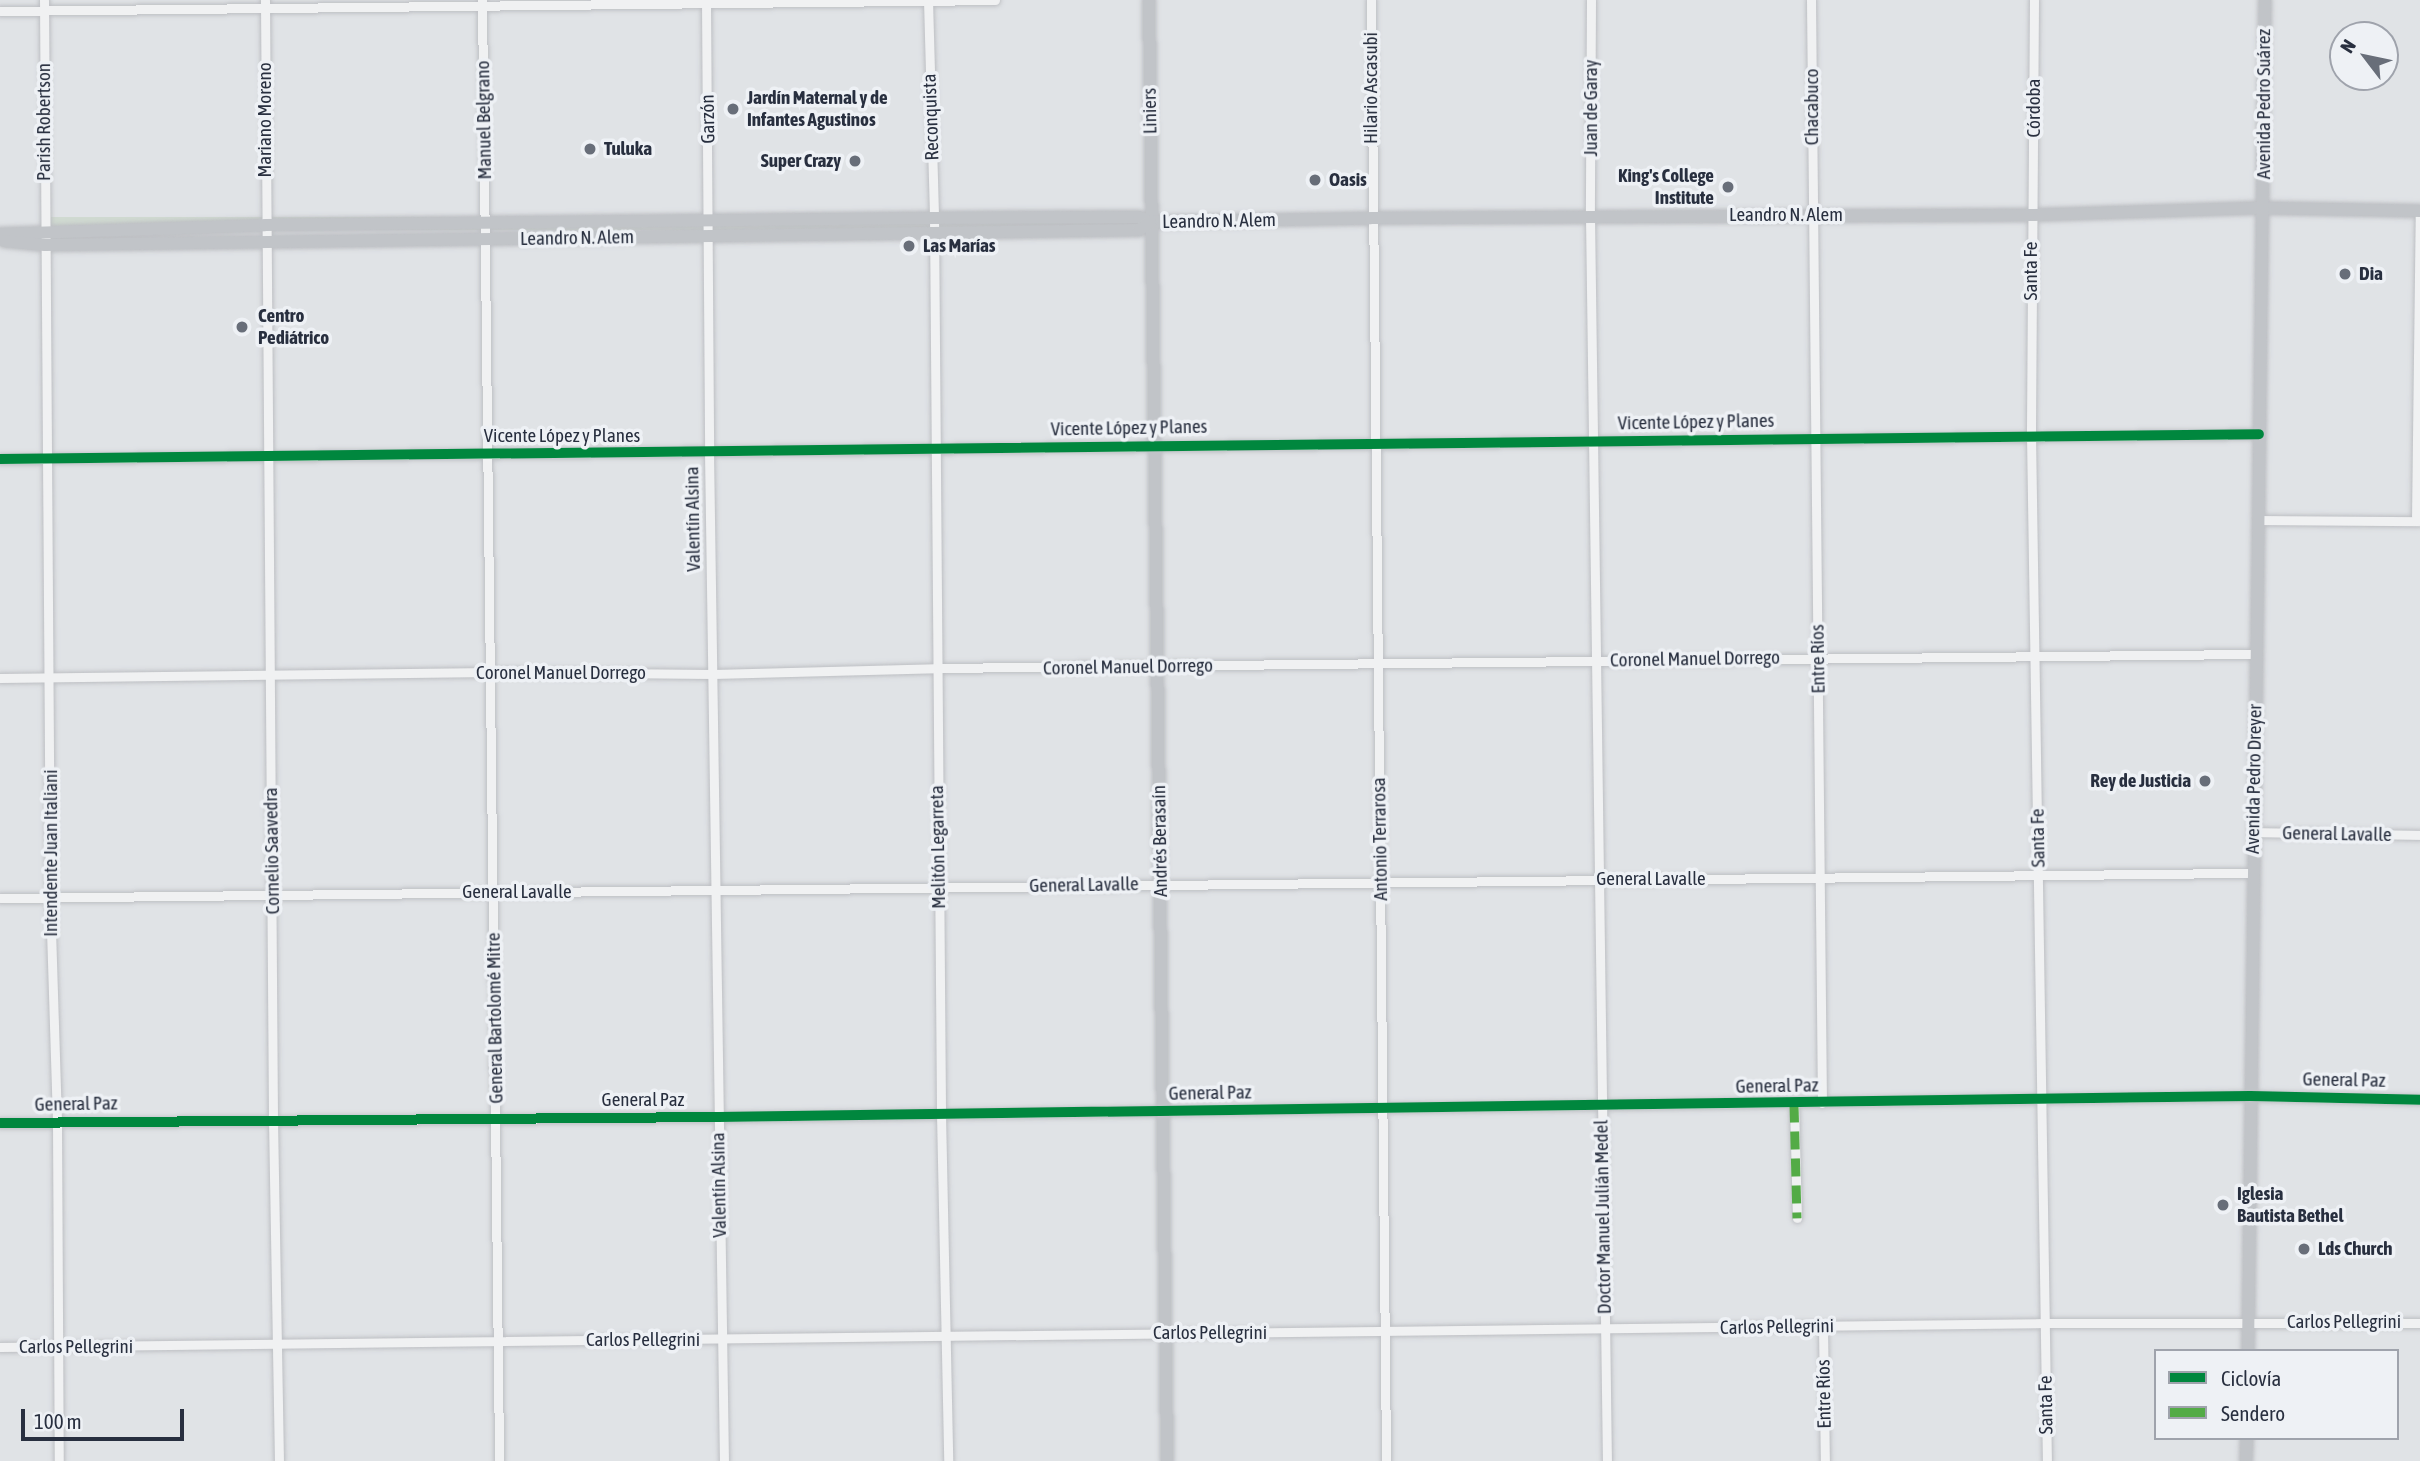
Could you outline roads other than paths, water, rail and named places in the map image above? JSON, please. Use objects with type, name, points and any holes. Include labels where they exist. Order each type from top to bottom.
[{"type":"main road","name":"Liniers","points":[[1149,0],[1151,222]]},
{"type":"main road","name":"Avenida Pedro Suárez","points":[[2263,208],[2265,0]]},
{"type":"main road","name":"Leandro N. Alem","points":[[0,234],[265,225],[709,223],[934,218],[1139,217],[1151,222],[1812,214],[2034,215],[2263,208],[2420,211]]},
{"type":"main road","name":"Avenida Pedro Dreyer","points":[[2248,1349],[2263,208]]},
{"type":"main road","name":"Leandro N. Alem","points":[[0,241],[45,244],[709,237],[1139,229],[1151,222]]},
{"type":"main road","name":"Andrés Berasaín","points":[[1151,222],[1159,667],[1167,1461]]},
{"type":"main road","points":[[2246,1440],[2246,1461]]},
{"type":"street","name":"Reconquista","points":[[928,0],[933,233]]},
{"type":"street","points":[[0,11],[44,5],[995,0]]},
{"type":"street","name":"Hilario Ascasubi","points":[[1371,0],[1371,218]]},
{"type":"street","name":"Juan de Garay","points":[[1590,216],[1591,0]]},
{"type":"street","name":"Chacabuco","points":[[1811,0],[1812,214]]},
{"type":"street","name":"Córdoba","points":[[2034,0],[2034,215]]},
{"type":"street","name":"Garzón","points":[[706,1],[709,237]]},
{"type":"street","name":"Manuel Belgrano","points":[[482,3],[486,239]]},
{"type":"street","name":"Mariano Moreno","points":[[265,4],[266,241]]},
{"type":"street","name":"Parish Robertson","points":[[44,5],[45,244]]},
{"type":"street","points":[[2259,520],[2418,521],[2420,211]]},
{"type":"street","name":"Entre Ríos","points":[[1812,214],[1822,1103]]},
{"type":"street","name":"Santa Fe","points":[[2034,215],[2031,435],[2044,1098],[2047,1461]]},
{"type":"street","name":"Doctor Manuel Julián Medel","points":[[1590,216],[1607,1461]]},
{"type":"street","name":"Antonio Terrarosa","points":[[1371,218],[1386,1461]]},
{"type":"street","name":"Melitón Legarreta","points":[[933,233],[938,889],[948,1461]]},
{"type":"street","name":"Valentín Alsina","points":[[709,237],[709,452],[724,1461]]},
{"type":"street","name":"General Bartolomé Mitre","points":[[486,239],[499,1461]]},
{"type":"street","name":"Cornelio Saavedra","points":[[266,241],[273,1119],[279,1461]]},
{"type":"street","name":"Intendente Juan Italiani","points":[[45,244],[51,677],[50,898],[57,1122],[59,1461]]},
{"type":"street","name":"Vicente López y Planes","points":[[0,459],[2259,434]]},
{"type":"street","name":"Coronel Manuel Dorrego","points":[[0,678],[491,672],[713,674],[936,668],[2256,653]]},
{"type":"street","name":"General Lavalle","points":[[2253,832],[2420,835]]},
{"type":"street","name":"General Lavalle","points":[[0,898],[2253,873]]},
{"type":"street","name":"General Paz","points":[[0,1122],[718,1117],[2250,1096],[2420,1100]]},
{"type":"street","points":[[1794,1104],[1797,1218]]},
{"type":"street","name":"Carlos Pellegrini","points":[[0,1347],[279,1346],[498,1341],[2045,1323],[2420,1323]]},
{"type":"street","name":"Entre Ríos","points":[[1823,1326],[1825,1461]]},
{"type":"place","name":"Jardín Maternal y de Infantes Agustinos","points":[[733,109]]},
{"type":"place","name":"Tuluka","points":[[590,149]]},
{"type":"place","name":"Super Crazy","points":[[855,161]]},
{"type":"place","name":"Oasis","points":[[1315,180]]},
{"type":"place","name":"King's College Institute","points":[[1728,187]]},
{"type":"place","name":"Las Marías","points":[[909,246]]},
{"type":"place","name":"Dia","points":[[2345,274]]},
{"type":"place","name":"Centro Pediátrico","points":[[242,327]]},
{"type":"place","name":"Rey de Justicia","points":[[2205,781]]},
{"type":"place","name":"Iglesia Bautista Bethel","points":[[2223,1205]]},
{"type":"place","name":"Lds Church","points":[[2304,1249]]}]
